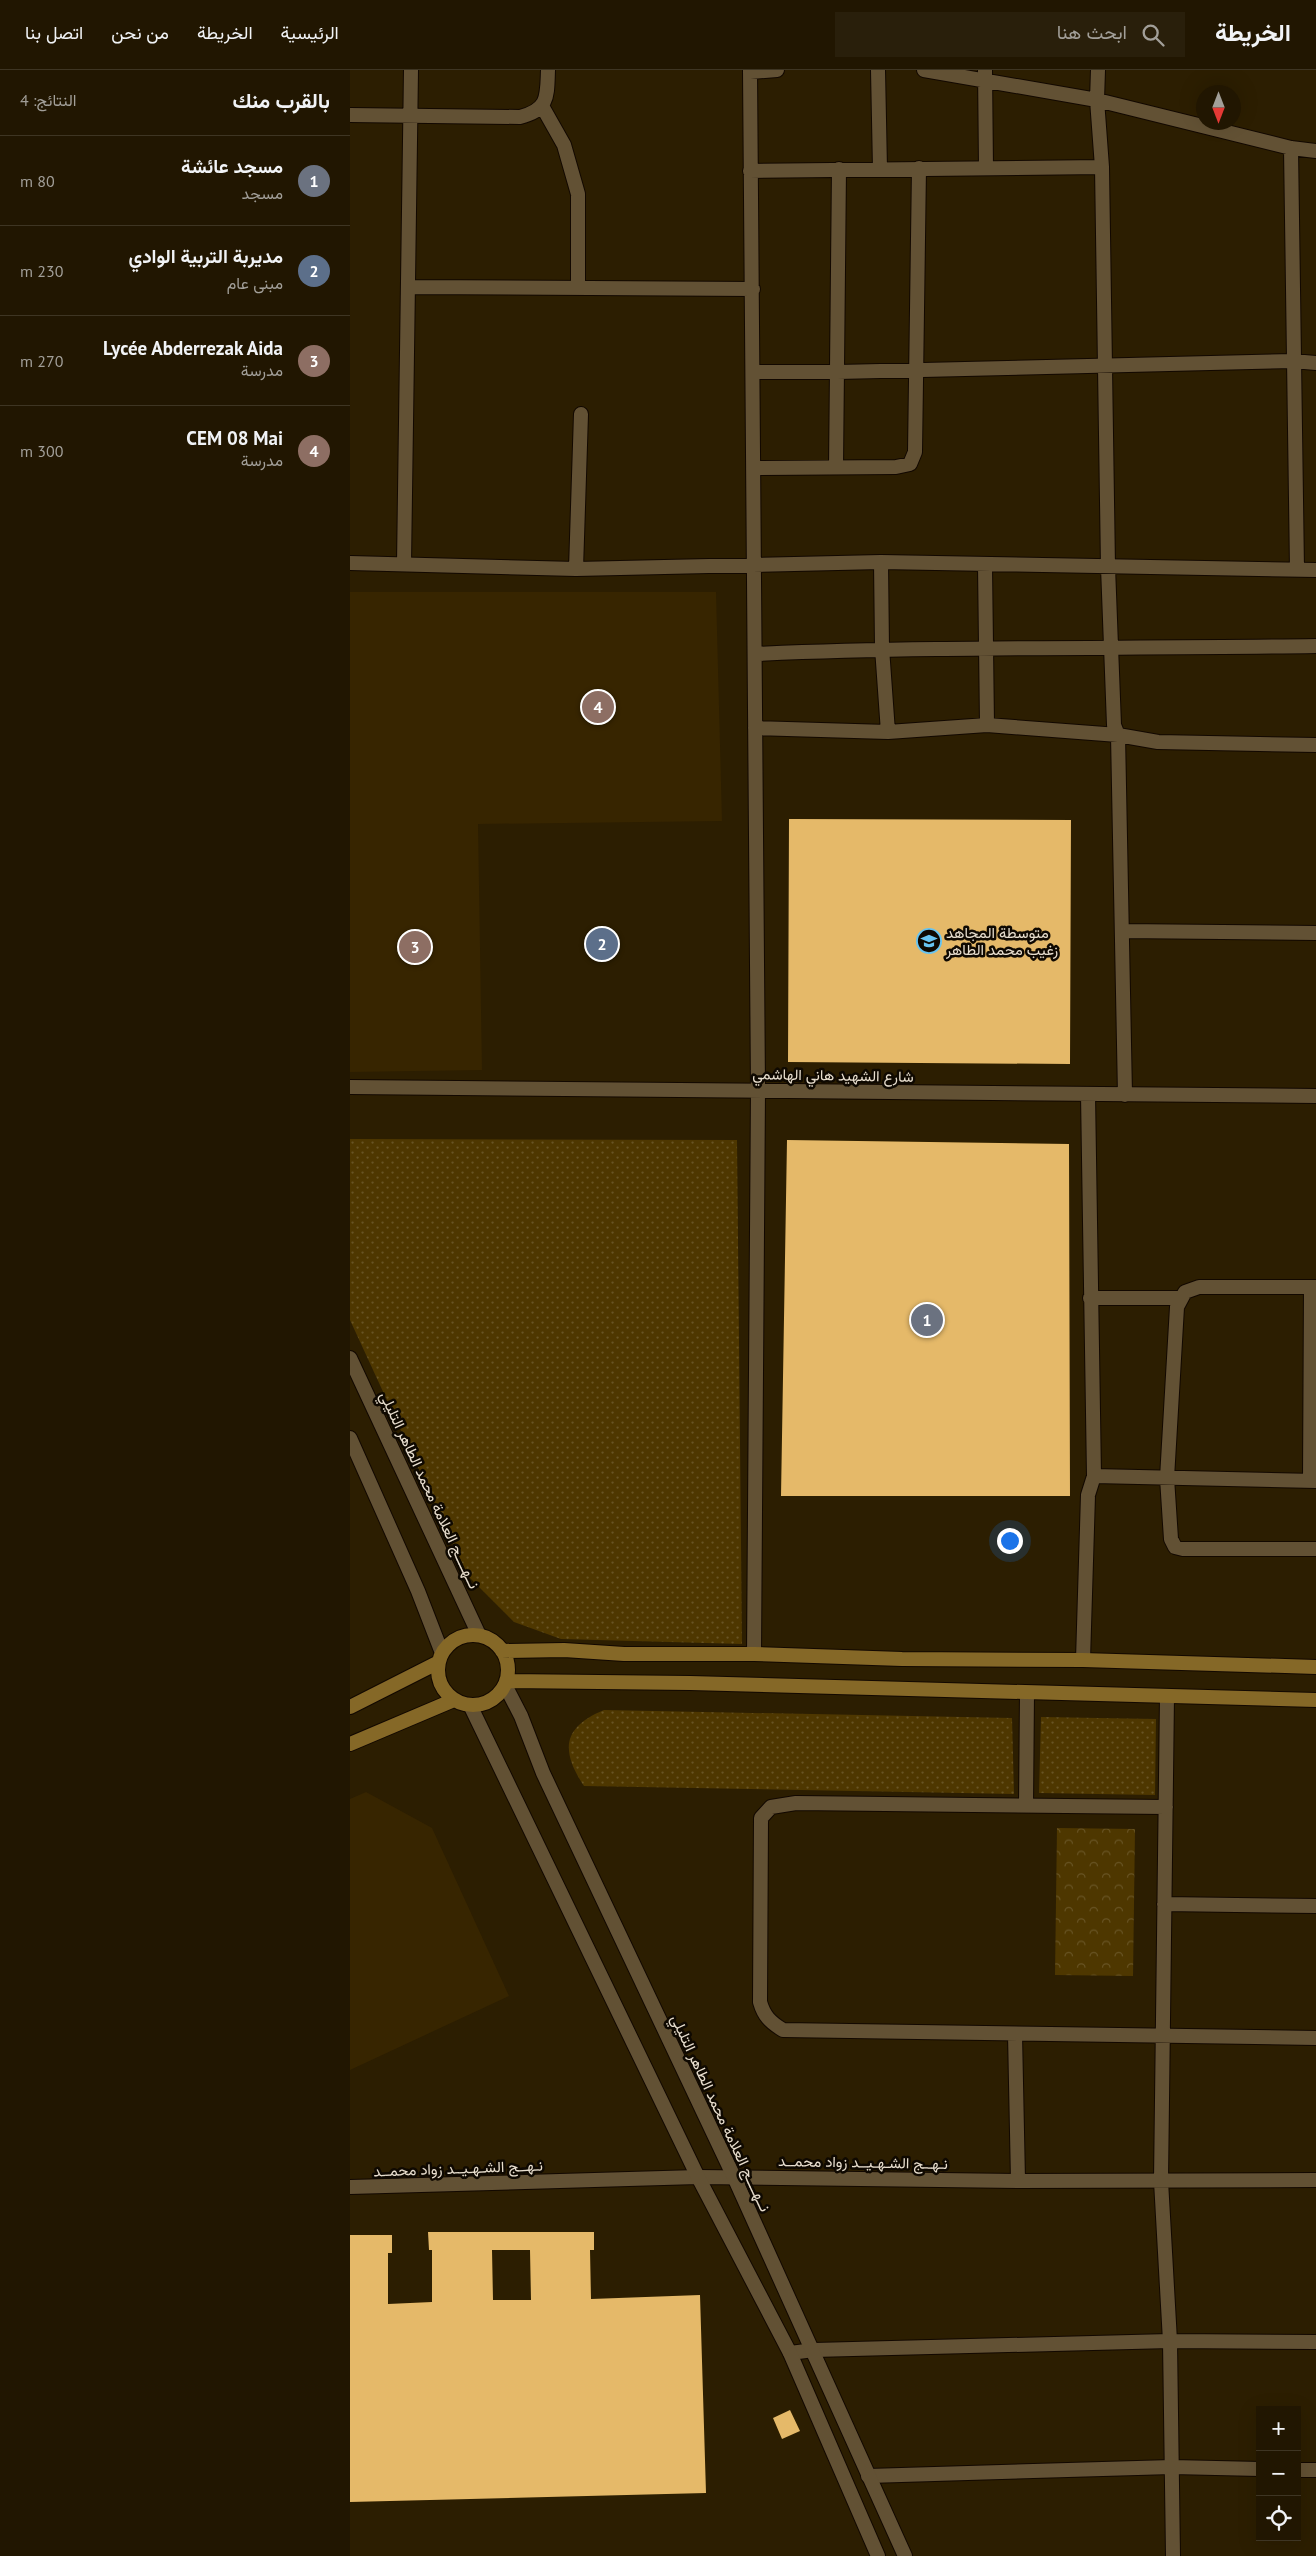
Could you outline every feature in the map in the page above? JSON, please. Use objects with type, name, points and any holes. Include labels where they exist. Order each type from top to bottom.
[{"type":"main road","points":[[350,1707],[441,1657],[458,1638],[479,1636],[492,1641],[502,1651],[508,1665],[506,1683],[491,1700],[470,1705],[454,1700],[440,1683],[438,1673],[441,1657]]},
{"type":"main road","points":[[502,1651],[754,1654],[902,1659],[1084,1660],[1316,1667]]},
{"type":"main road","points":[[506,1683],[690,1683],[1316,1700]]},
{"type":"main road","points":[[350,1744],[454,1700]]},
{"type":"street","points":[[404,564],[411,70]]},
{"type":"street","points":[[350,114],[520,117],[534,114],[542,106],[547,95],[548,70]]},
{"type":"street","points":[[754,1654],[758,1090],[755,654],[752,564],[753,289],[750,71],[777,70]]},
{"type":"street","points":[[878,70],[880,169]]},
{"type":"street","points":[[924,70],[985,75],[1097,100],[1292,148],[1316,151]]},
{"type":"street","points":[[1098,70],[1097,100],[1102,167],[1106,365],[1108,568],[1114,725],[1118,735],[1125,1095]]},
{"type":"street","points":[[985,75],[986,168]]},
{"type":"street","points":[[542,106],[564,145],[578,194],[578,288]]},
{"type":"street","points":[[1292,148],[1293,361],[1297,570]]},
{"type":"street","points":[[750,171],[1102,167]]},
{"type":"street","points":[[753,468],[896,466],[910,464],[915,452],[919,168]]},
{"type":"street","points":[[836,467],[839,169]]},
{"type":"street","points":[[409,288],[753,289]]},
{"type":"street","points":[[753,372],[838,372],[1293,361],[1316,363]]},
{"type":"street","points":[[576,569],[581,414]]},
{"type":"street","points":[[350,563],[576,569],[881,562],[985,566],[1316,570]]},
{"type":"street","points":[[881,562],[882,648],[888,732]]},
{"type":"street","points":[[985,566],[987,725]]},
{"type":"street","points":[[755,654],[882,648],[1112,649],[1316,646]]},
{"type":"street","points":[[755,728],[888,732],[987,725],[1118,735],[1158,742],[1316,744]]},
{"type":"street","points":[[1122,931],[1316,933]]},
{"type":"street","name":"شارع الشهيد هاني الهاشمي","points":[[350,1087],[1316,1096]]},
{"type":"street","points":[[1084,1660],[1088,1495],[1094,1476],[1088,1094]]},
{"type":"street","points":[[1094,1476],[1167,1478],[1313,1480],[1313,1287],[1199,1287],[1185,1292],[1177,1307],[1167,1478],[1171,1539],[1175,1547],[1183,1549],[1316,1549]]},
{"type":"street","points":[[1090,1298],[1181,1298]]},
{"type":"street","name":"نــهــــج العلامة محمد الطاهر التليلي","points":[[350,1358],[479,1636]]},
{"type":"street","points":[[350,1438],[418,1591],[441,1657]]},
{"type":"street","name":"نــهــــج العلامة محمد الطاهر التليلي","points":[[506,1683],[543,1772],[814,2350],[868,2476],[905,2556]]},
{"type":"street","points":[[1026,1805],[1027,1693]]},
{"type":"street","points":[[1167,1696],[1162,2035],[1162,2181],[1170,2342],[1174,2556]]},
{"type":"street","points":[[470,1705],[698,2177],[790,2353],[878,2556]]},
{"type":"street","points":[[1166,1807],[796,1803],[771,1807],[761,1818],[760,2002],[770,2022],[783,2030],[1316,2038]]},
{"type":"street","points":[[1164,1904],[1316,1906]]},
{"type":"street","points":[[1015,2034],[1018,2181]]},
{"type":"street","name":"نـهــج الشـهـيــد زواد محمــد","points":[[350,2187],[698,2177],[1018,2181],[1316,2180]]},
{"type":"street","points":[[790,2353],[814,2350],[1170,2342],[1316,2342]]},
{"type":"street","points":[[868,2476],[1172,2467],[1256,2469]]},
{"type":"street","points":[[1301,2470],[1316,2470]]},
{"type":"shaded area","points":[[350,592],[716,592],[722,821],[478,824],[482,1070],[350,1072]]},
{"type":"shaded area","points":[[366,1792],[432,1828],[509,1996],[350,2070],[350,1799]]},
{"type":"green space","points":[[350,1139],[737,1140],[742,1644],[561,1639],[514,1622],[468,1576],[350,1320]]},
{"type":"green space","points":[[604,1710],[1012,1718],[1014,1794],[584,1786],[571,1761],[570,1741],[573,1732],[580,1724]]},
{"type":"green space","points":[[1041,1717],[1156,1719],[1155,1795],[1039,1793]]},
{"type":"green space","points":[[1057,1828],[1135,1829],[1133,1976],[1055,1975]]},
{"type":"building","name":"متوسطة المجاهد زغيب محمد الطاهر","points":[[789,819],[1071,820],[1070,1064],[788,1062]]},
{"type":"building","points":[[787,1140],[1069,1144],[1070,1496],[781,1496]]},
{"type":"building","points":[[428,2232],[594,2232],[594,2250],[590,2250],[591,2299],[700,2295],[706,2493],[350,2502],[350,2235],[392,2235],[392,2253],[388,2253],[388,2304],[432,2302],[432,2250],[429,2250]],"holes":[[[492,2250],[530,2250],[531,2300],[493,2300]]]},
{"type":"building","points":[[790,2410],[800,2431],[782,2439],[773,2418]]},
{"type":"place","name":"CEM 08 Mai","points":[[598,707]]},
{"type":"place","name":"متوسطة المجاهد زغيب محمد الطاهر","points":[[929,941]]},
{"type":"place","name":"مديربة التربية الوادي","points":[[602,944]]},
{"type":"place","name":"Lycée Abderrezak Aida","points":[[415,947]]},
{"type":"place","name":"مسجد عائشة","points":[[927,1320]]}]
